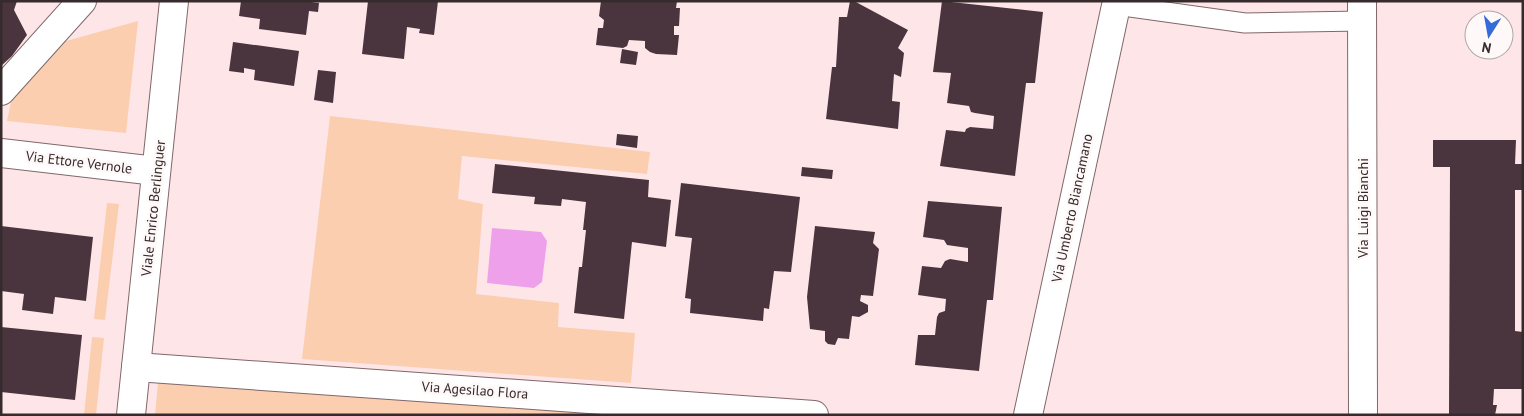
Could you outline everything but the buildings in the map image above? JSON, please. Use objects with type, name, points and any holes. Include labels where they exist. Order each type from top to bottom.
[{"type":"street","points":[[1,91],[82,1]]},
{"type":"street","name":"Viale Enrico Berlinguer","points":[[131,415],[174,1]]},
{"type":"street","name":"Via Umberto Biancamano","points":[[1028,415],[1117,3]]},
{"type":"street","name":"Via Luigi Bianchi","points":[[1362,11],[1363,415]]},
{"type":"street","name":"Via Ettore Vernole","points":[[1,153],[156,172]]},
{"type":"street","name":"Via Agesilao Flora","points":[[136,368],[814,415]]},
{"type":"lane","points":[[1117,3],[1245,23],[1362,11]]},
{"type":"shaded area","points":[[138,21],[126,133],[7,121],[12,97],[59,43]]},
{"type":"shaded area","points":[[330,116],[650,152],[647,174],[462,156],[458,199],[483,204],[476,294],[559,303],[558,327],[635,333],[631,383],[302,359]]},
{"type":"shaded area","points":[[107,203],[119,204],[105,320],[94,319]]},
{"type":"shaded area","points":[[492,228],[541,232],[547,241],[542,282],[534,288],[487,283]]},
{"type":"shaded area","points":[[92,337],[104,338],[96,415],[84,415]]},
{"type":"shaded area","points":[[158,382],[637,415],[155,415]]}]
